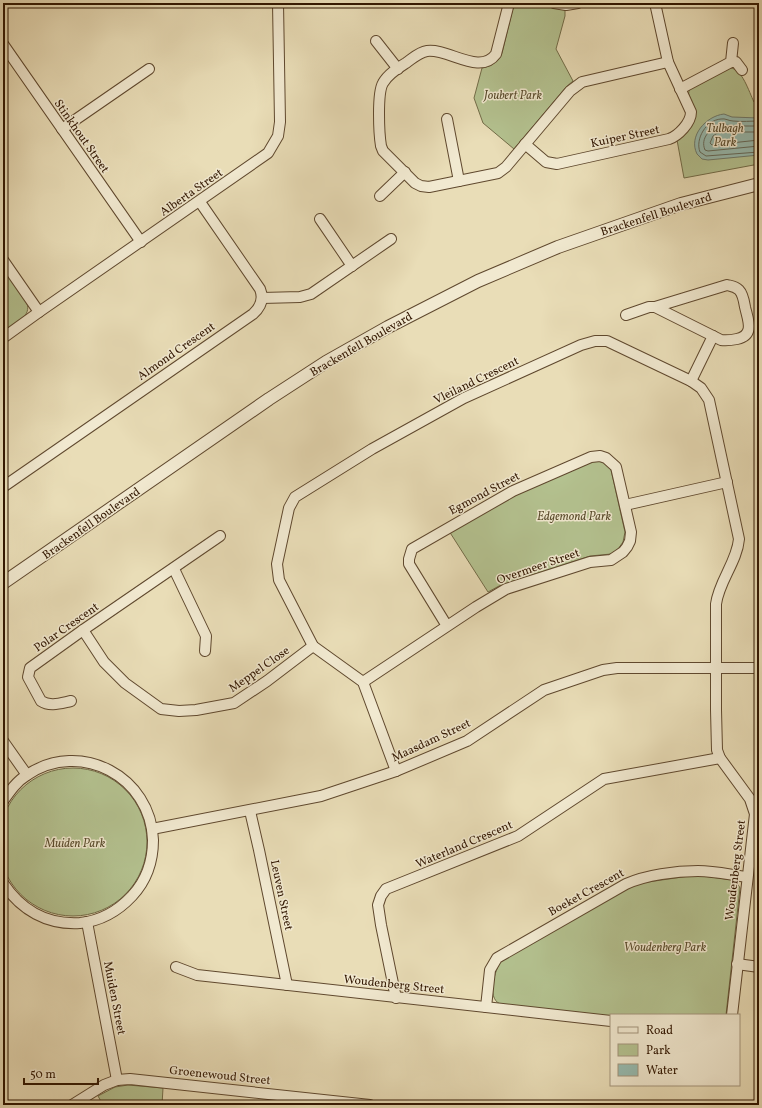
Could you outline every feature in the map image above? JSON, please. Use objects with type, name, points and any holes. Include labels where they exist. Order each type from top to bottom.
[{"type":"street","name":"Alberta Street","points":[[3,338],[263,158],[272,148],[278,136],[280,122],[278,3]]},
{"type":"street","points":[[509,3],[496,54],[491,60],[479,63],[428,51],[418,55],[387,77],[380,88],[380,141],[383,151],[415,183],[425,187],[498,173],[502,171],[570,91],[577,85],[582,82],[668,62]]},
{"type":"street","points":[[554,3],[566,5],[578,3]]},
{"type":"street","name":"Kuiper Street","points":[[525,144],[546,162],[557,164],[669,139],[677,135],[691,116],[690,109],[668,62],[655,3]]},
{"type":"street","points":[[376,41],[398,69]]},
{"type":"street","points":[[731,62],[733,43]]},
{"type":"street","name":"Stinkhout Street","points":[[3,44],[141,242]]},
{"type":"street","points":[[680,89],[731,62],[736,62],[742,70]]},
{"type":"street","points":[[62,129],[149,69]]},
{"type":"street","points":[[447,119],[459,181]]},
{"type":"street","points":[[380,196],[405,172]]},
{"type":"street","name":"Brackenfell Boulevard","points":[[3,583],[270,399],[326,362],[388,327],[478,282],[565,244],[682,204],[759,184]]},
{"type":"street","points":[[200,202],[260,289],[262,298],[306,296],[392,239]]},
{"type":"street","points":[[320,219],[352,266]]},
{"type":"street","points":[[3,260],[39,312]]},
{"type":"street","points":[[626,315],[727,285],[735,287],[742,295],[749,324],[748,333],[741,338],[727,341],[721,340],[655,307]]},
{"type":"street","name":"Almond Crescent","points":[[3,486],[253,314],[260,307],[262,298]]},
{"type":"street","points":[[691,381],[712,336]]},
{"type":"street","name":"Vleiland Crescent","points":[[362,682],[313,646],[278,574],[277,564],[289,508],[295,497],[372,448],[464,398],[581,345],[595,341],[607,341],[691,381],[701,388],[709,400],[739,539],[737,550],[717,597],[717,668]]},
{"type":"street","name":"Egmond Street","points":[[447,626],[410,564],[409,559],[412,548],[513,491],[591,457],[600,456],[606,458],[616,467],[624,505]]},
{"type":"street","points":[[624,505],[727,482]]},
{"type":"street","name":"Overmeer Street","points":[[362,682],[482,603],[506,589],[590,562],[611,560],[618,556],[623,552],[630,541],[631,532],[624,505]]},
{"type":"street","name":"Polar Crescent","points":[[71,701],[48,704],[41,701],[28,677],[30,668],[220,536]]},
{"type":"street","points":[[174,569],[206,636],[204,651]]},
{"type":"street","name":"Meppel Close","points":[[83,630],[104,662],[125,683],[161,709],[179,711],[196,710],[234,703],[267,681],[313,646]]},
{"type":"street","name":"Maasdam Street","points":[[152,829],[321,796],[396,771],[467,741],[539,692],[555,685],[603,670],[617,668],[759,668]]},
{"type":"street","name":"Woudenberg Street","points":[[717,668],[716,739],[720,758],[750,798],[755,814],[732,1014]]},
{"type":"street","points":[[362,682],[396,771]]},
{"type":"street","points":[[3,741],[27,775]]},
{"type":"street","name":"Waterland Crescent","points":[[396,998],[378,905],[380,896],[386,890],[518,836],[604,779],[720,758]]},
{"type":"street","points":[[3,801],[12,788],[27,775],[46,765],[68,761],[97,765],[111,771],[134,789],[146,808],[152,829],[153,850],[148,870],[138,889],[124,904],[107,916],[87,922],[59,922],[37,915],[23,906],[10,894],[3,883]]},
{"type":"street","name":"Leuven Street","points":[[250,810],[287,985]]},
{"type":"street","name":"Boeket Crescent","points":[[486,1008],[490,970],[497,958],[626,884],[644,878],[691,872],[710,872],[747,877]]},
{"type":"street","name":"Muiden Street","points":[[87,922],[116,1080]]},
{"type":"street","points":[[737,964],[759,967]]},
{"type":"street","name":"Woudenberg Street","points":[[176,967],[197,975],[610,1021]]},
{"type":"street","name":"Groenewoud Street","points":[[72,1105],[99,1088],[116,1080],[149,1080],[370,1105]]},
{"type":"green space","name":"Joubert Park","points":[[516,3],[532,3],[565,10],[565,16],[556,49],[573,81],[566,87],[514,149],[483,123],[474,98],[482,68],[494,63],[499,59],[502,53],[513,8]]},
{"type":"green space","name":"Tulbagh Park","points":[[730,68],[734,69],[742,76],[754,102],[759,101],[759,164],[684,178],[677,140],[694,109],[689,96],[689,91],[690,89]]},
{"type":"green space","points":[[3,268],[26,301],[28,307],[24,317],[3,332]]},
{"type":"green space","name":"Edgemond Park","points":[[598,460],[604,462],[611,470],[625,532],[623,542],[618,549],[611,554],[590,556],[499,586],[488,592],[449,531],[506,499],[590,461]]},
{"type":"green space","name":"Muiden Park","points":[[66,768],[80,768],[94,771],[108,777],[120,785],[130,795],[138,807],[144,821],[147,842],[144,863],[138,877],[130,889],[120,899],[108,907],[94,913],[80,916],[66,916],[52,913],[38,907],[26,899],[16,889],[8,877],[2,863],[-1,849],[-1,835],[2,821],[8,807],[16,795],[26,785],[38,777],[52,771]]},
{"type":"green space","name":"Woudenberg Park","points":[[696,875],[736,881],[740,888],[726,1014],[610,1014],[610,1017],[500,1004],[496,1001],[493,996],[493,984],[496,971],[501,960],[632,886],[641,883]]},
{"type":"green space","points":[[128,1085],[163,1088],[162,1105],[103,1105],[98,1096],[115,1087]]},
{"type":"water","points":[[724,114],[732,117],[759,118],[759,155],[708,160],[702,159],[697,154],[695,140],[700,128],[711,119]]}]
